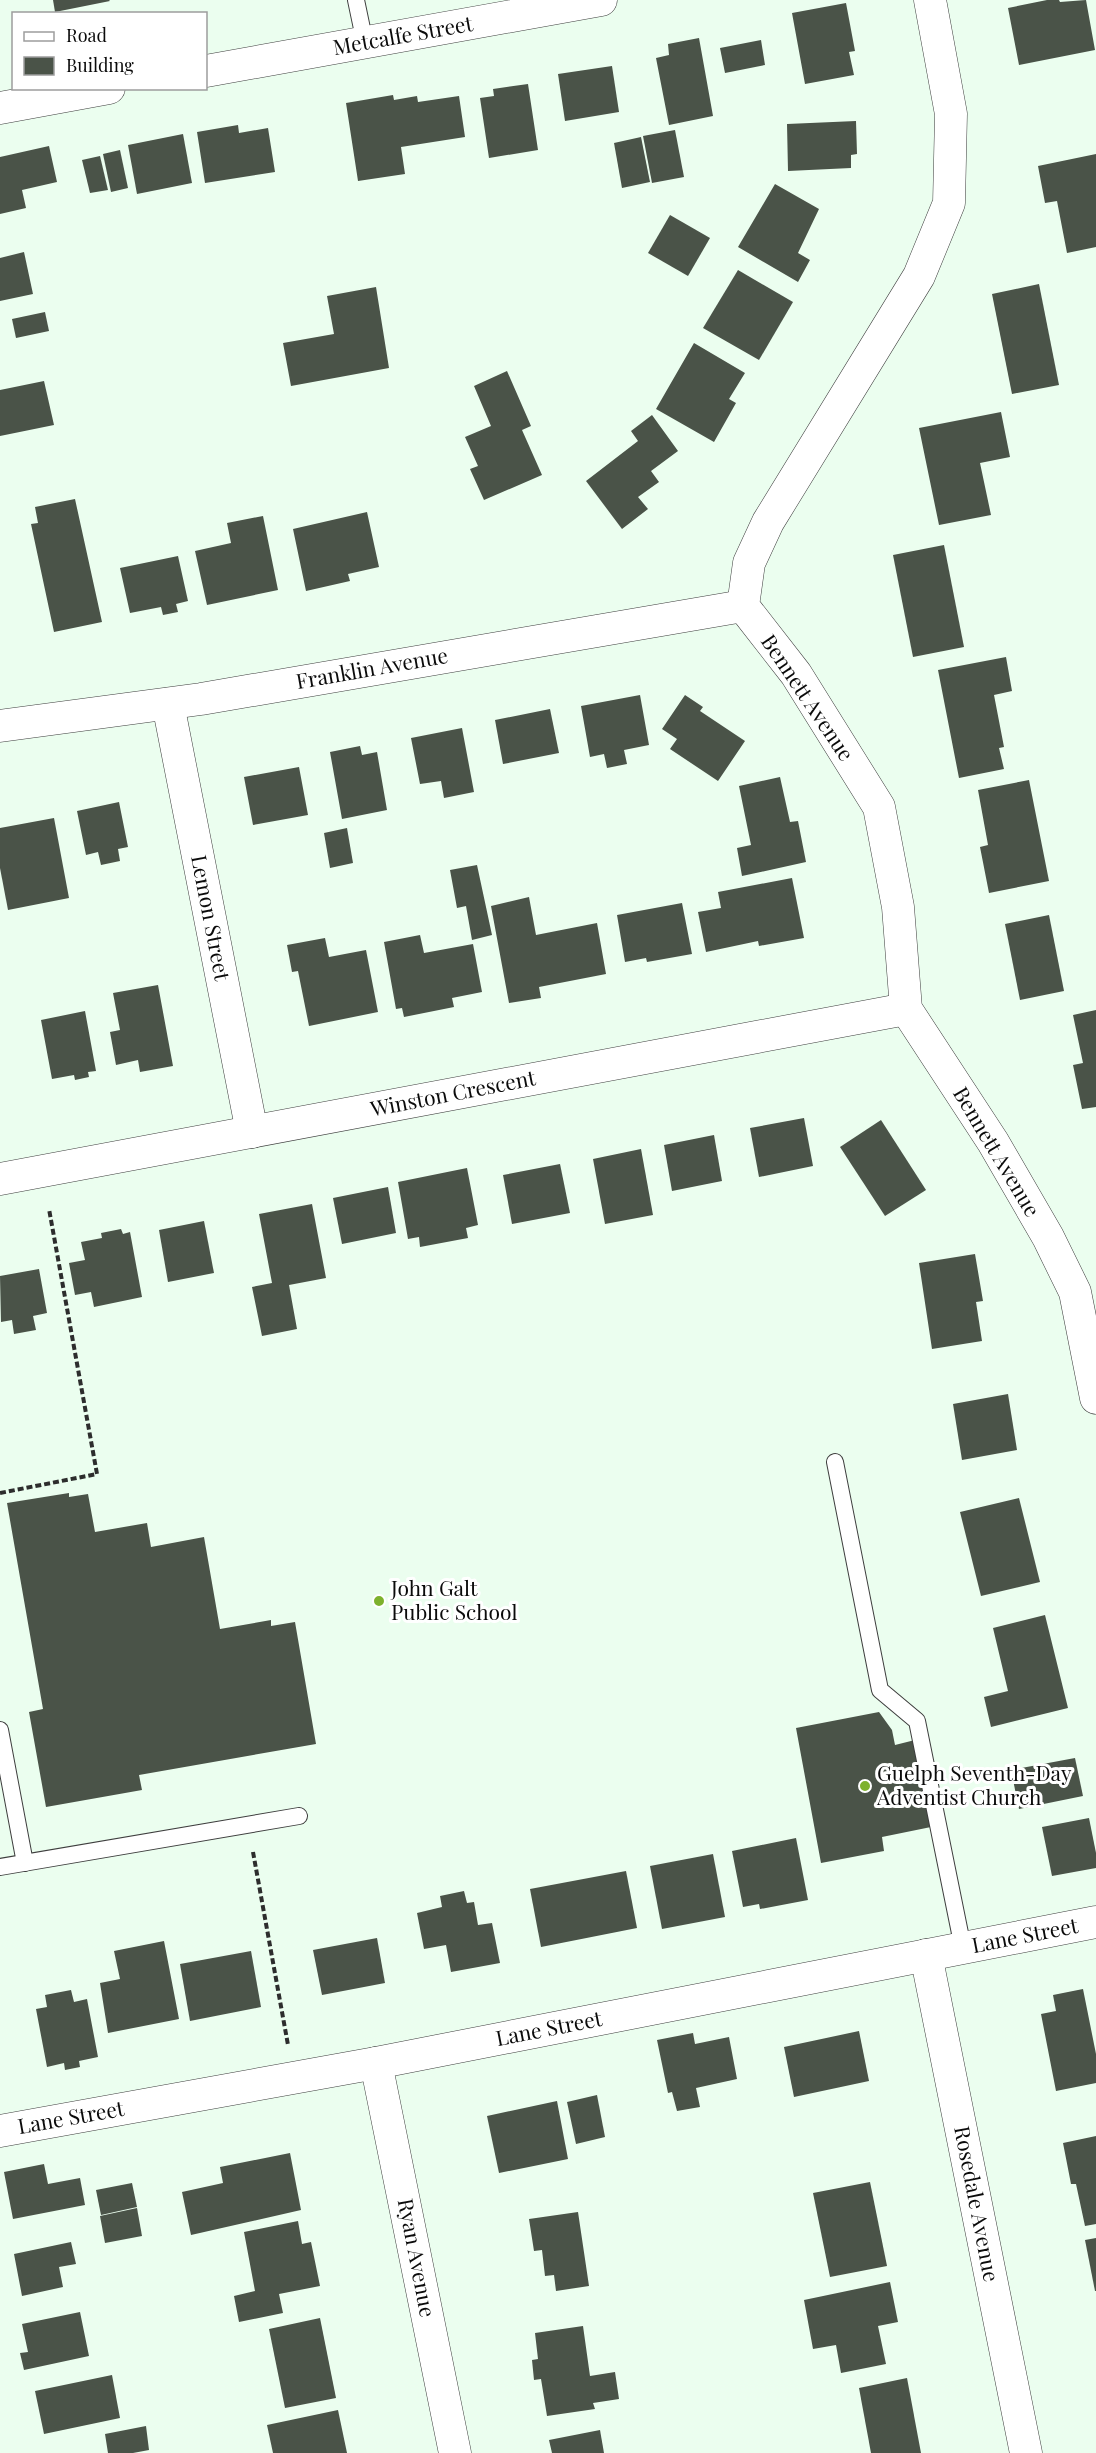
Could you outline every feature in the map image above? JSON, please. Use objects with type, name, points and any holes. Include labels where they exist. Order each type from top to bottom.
[{"type":"street","name":"Metcalfe Street","points":[[207,71],[601,0]]},
{"type":"street","points":[[743,606],[749,563],[768,522],[919,276],[949,203],[951,114],[930,0]]},
{"type":"street","points":[[0,108],[98,90]]},
{"type":"street","name":"Franklin Avenue","points":[[0,726],[168,704],[743,606]]},
{"type":"street","name":"Bennett Avenue","points":[[743,606],[796,674],[879,807],[898,907],[906,1009],[993,1142],[1048,1237],[1075,1292],[1096,1398]]},
{"type":"street","name":"Lemon Street","points":[[168,704],[252,1132]]},
{"type":"street","name":"Winston Crescent","points":[[0,1179],[906,1009]]},
{"type":"street","name":"Lane Street","points":[[0,2131],[376,2063],[1096,1922]]},
{"type":"street","name":"Rosedale Avenue","points":[[926,1955],[1026,2453]]},
{"type":"street","name":"Ryan Avenue","points":[[376,2063],[454,2453]]},
{"type":"lane","points":[[356,0],[364,43]]},
{"type":"lane","points":[[836,1462],[880,1690],[917,1721],[963,1948]]},
{"type":"lane","points":[[0,1730],[3,1762],[25,1863]]},
{"type":"lane","points":[[0,1867],[299,1816]]},
{"type":"path","points":[[0,1493],[97,1474],[49,1209]]},
{"type":"path","points":[[248,1824],[294,2078]]},
{"type":"building","points":[[53,0],[109,0],[110,1],[55,12]]},
{"type":"building","points":[[1047,0],[1059,0],[1060,2],[1086,0],[1095,50],[1019,65],[1008,8]]},
{"type":"building","points":[[846,3],[855,51],[849,52],[854,75],[805,84],[792,13]]},
{"type":"building","points":[[699,38],[713,116],[669,125],[656,58],[669,55],[668,44]]},
{"type":"building","points":[[761,40],[765,65],[725,73],[720,48]]},
{"type":"building","points":[[612,66],[619,112],[565,121],[558,74]]},
{"type":"building","points":[[528,84],[538,150],[489,158],[480,98],[494,96],[493,89]]},
{"type":"building","points":[[393,95],[394,100],[417,96],[418,102],[459,96],[465,137],[401,147],[405,174],[358,181],[346,103]]},
{"type":"building","points":[[856,121],[857,154],[851,155],[851,168],[788,171],[787,124]]},
{"type":"building","points":[[238,125],[239,133],[268,128],[275,172],[205,183],[197,132]]},
{"type":"building","points":[[675,130],[684,177],[652,183],[643,136]]},
{"type":"building","points":[[183,134],[192,183],[137,194],[128,145]]},
{"type":"building","points":[[641,137],[650,182],[622,188],[614,143]]},
{"type":"building","points":[[49,146],[57,182],[22,190],[26,208],[0,214],[0,157]]},
{"type":"building","points":[[120,150],[128,188],[111,192],[103,154]]},
{"type":"building","points":[[1096,154],[1096,247],[1067,253],[1057,201],[1045,203],[1038,166]]},
{"type":"building","points":[[100,156],[108,190],[90,193],[82,160]]},
{"type":"building","points":[[775,184],[819,209],[798,253],[810,260],[798,282],[738,247]]},
{"type":"building","points":[[670,215],[710,238],[688,276],[648,253]]},
{"type":"building","points":[[24,252],[33,294],[0,301],[0,258]]},
{"type":"building","points":[[738,270],[793,302],[759,360],[703,328]]},
{"type":"building","points":[[1039,284],[1059,385],[1012,394],[992,294]]},
{"type":"building","points":[[376,287],[389,368],[291,386],[283,343],[334,334],[327,296]]},
{"type":"building","points":[[45,312],[49,331],[16,338],[12,319]]},
{"type":"building","points":[[694,343],[745,373],[729,399],[736,403],[714,442],[656,409]]},
{"type":"building","points":[[507,371],[531,426],[522,430],[542,475],[484,500],[470,469],[478,466],[465,437],[491,426],[474,386]]},
{"type":"building","points":[[44,381],[54,425],[0,436],[0,390]]},
{"type":"building","points":[[1001,412],[1010,457],[980,463],[991,515],[939,525],[919,428]]},
{"type":"building","points":[[652,415],[678,451],[651,471],[659,482],[638,497],[648,509],[622,529],[586,481],[638,441],[631,431]]},
{"type":"building","points":[[75,499],[102,622],[54,632],[31,524],[38,523],[35,507]]},
{"type":"building","points":[[367,512],[379,567],[348,574],[350,581],[306,591],[293,529]]},
{"type":"building","points":[[263,516],[278,590],[207,605],[195,551],[231,543],[227,523]]},
{"type":"building","points":[[944,545],[964,647],[913,657],[893,555]]},
{"type":"building","points":[[178,556],[188,601],[176,604],[178,612],[163,615],[161,607],[130,613],[120,568]]},
{"type":"building","points":[[1006,657],[1012,691],[994,695],[1004,747],[999,748],[1004,769],[959,778],[938,670]]},
{"type":"building","points":[[640,695],[649,745],[624,750],[627,764],[607,768],[604,754],[590,757],[581,706]]},
{"type":"building","points":[[685,695],[703,707],[700,711],[745,741],[718,781],[670,749],[677,739],[662,729]]},
{"type":"building","points":[[550,709],[559,753],[503,764],[495,720]]},
{"type":"building","points":[[462,728],[474,792],[444,798],[441,781],[420,784],[411,738]]},
{"type":"building","points":[[360,746],[362,755],[377,752],[387,810],[342,819],[330,752]]},
{"type":"building","points":[[299,767],[308,815],[253,825],[244,777]]},
{"type":"building","points":[[780,777],[790,822],[798,821],[806,862],[742,876],[737,848],[751,845],[739,786]]},
{"type":"building","points":[[1029,780],[1049,881],[989,893],[980,847],[988,845],[978,790]]},
{"type":"building","points":[[119,802],[128,847],[118,849],[120,861],[101,865],[98,852],[86,855],[77,811]]},
{"type":"building","points":[[54,818],[69,898],[8,910],[0,868],[0,828]]},
{"type":"building","points":[[347,828],[353,863],[330,868],[324,833]]},
{"type":"building","points":[[477,865],[492,935],[472,940],[466,906],[457,908],[450,870]]},
{"type":"building","points":[[792,878],[804,938],[759,946],[758,941],[706,952],[698,912],[721,908],[718,892]]},
{"type":"building","points":[[529,897],[536,935],[597,923],[606,974],[539,987],[541,998],[509,1003],[491,906]]},
{"type":"building","points":[[682,903],[692,954],[647,962],[646,958],[625,962],[617,915]]},
{"type":"building","points":[[1049,915],[1064,991],[1020,1000],[1005,924]]},
{"type":"building","points":[[420,935],[424,953],[473,944],[482,992],[452,998],[454,1007],[404,1017],[402,1008],[396,1009],[384,942]]},
{"type":"building","points":[[325,938],[329,957],[366,950],[378,1012],[309,1026],[298,971],[292,972],[287,945]]},
{"type":"building","points":[[158,985],[173,1066],[140,1072],[138,1060],[116,1065],[110,1032],[120,1030],[113,993]]},
{"type":"building","points":[[1096,1010],[1096,1107],[1082,1109],[1073,1065],[1083,1063],[1073,1015]]},
{"type":"building","points":[[85,1011],[96,1071],[88,1072],[89,1077],[75,1080],[74,1075],[52,1079],[41,1020]]},
{"type":"building","points":[[804,1118],[813,1166],[759,1177],[750,1128]]},
{"type":"building","points":[[881,1120],[926,1190],[885,1216],[840,1147]]},
{"type":"building","points":[[714,1135],[722,1181],[672,1191],[664,1145]]},
{"type":"building","points":[[641,1149],[653,1215],[605,1224],[593,1159]]},
{"type":"building","points":[[560,1164],[570,1213],[512,1224],[503,1175]]},
{"type":"building","points":[[467,1168],[478,1225],[466,1228],[468,1238],[420,1247],[419,1237],[408,1239],[398,1182]]},
{"type":"building","points":[[388,1187],[396,1233],[342,1244],[333,1198]]},
{"type":"building","points":[[312,1204],[326,1278],[289,1285],[297,1329],[262,1336],[252,1287],[272,1283],[259,1214]]},
{"type":"building","points":[[204,1221],[214,1273],[168,1282],[159,1230]]},
{"type":"building","points":[[121,1229],[123,1234],[130,1232],[142,1297],[94,1307],[91,1292],[75,1295],[69,1263],[85,1260],[81,1242],[102,1238],[101,1233]]},
{"type":"building","points":[[975,1254],[983,1301],[976,1302],[982,1341],[932,1349],[919,1263]]},
{"type":"building","points":[[39,1269],[47,1313],[33,1316],[36,1330],[14,1334],[12,1320],[1,1322],[0,1276]]},
{"type":"building","points":[[1008,1394],[1017,1450],[962,1460],[953,1404]]},
{"type":"building","points":[[69,1493],[69,1497],[88,1494],[95,1532],[147,1523],[151,1547],[204,1537],[220,1629],[271,1620],[271,1626],[295,1622],[316,1744],[139,1775],[142,1790],[46,1807],[29,1712],[43,1709],[7,1503]]},
{"type":"building","points":[[1019,1498],[1040,1582],[981,1596],[960,1512]]},
{"type":"building","points":[[1045,1615],[1068,1708],[991,1727],[984,1697],[1008,1691],[993,1628]]},
{"type":"building","name":"Guelph Seventh-Day Adventist Church","points":[[879,1712],[892,1730],[895,1745],[915,1740],[931,1827],[882,1837],[884,1851],[821,1863],[796,1728]]},
{"type":"building","points":[[1075,1758],[1083,1796],[1019,1809],[1011,1770]]},
{"type":"building","points":[[1089,1818],[1096,1853],[1096,1868],[1052,1876],[1042,1827]]},
{"type":"building","points":[[796,1838],[808,1900],[760,1909],[759,1904],[743,1907],[732,1851]]},
{"type":"building","points":[[713,1854],[725,1917],[662,1929],[650,1866]]},
{"type":"building","points":[[626,1871],[637,1928],[541,1947],[530,1889]]},
{"type":"building","points":[[464,1891],[467,1903],[474,1902],[478,1925],[492,1923],[500,1963],[451,1972],[446,1945],[424,1949],[417,1913],[442,1907],[440,1896]]},
{"type":"building","points":[[377,1938],[385,1983],[322,1995],[313,1950]]},
{"type":"building","points":[[164,1941],[179,2019],[108,2033],[100,1983],[120,1979],[114,1951]]},
{"type":"building","points":[[251,1951],[261,2007],[190,2021],[180,1964]]},
{"type":"building","points":[[1083,1989],[1096,2054],[1096,2083],[1056,2091],[1041,2014],[1056,2011],[1053,1995]]},
{"type":"building","points":[[71,1990],[74,2002],[87,1999],[98,2057],[79,2061],[80,2067],[65,2070],[64,2063],[47,2067],[36,2009],[47,2007],[45,1995]]},
{"type":"building","points":[[859,2031],[869,2081],[794,2097],[784,2047]]},
{"type":"building","points":[[693,2033],[695,2044],[729,2037],[737,2079],[696,2088],[700,2107],[677,2111],[672,2092],[668,2093],[657,2040]]},
{"type":"building","points":[[597,2095],[605,2137],[576,2144],[567,2102]]},
{"type":"building","points":[[557,2101],[568,2159],[499,2173],[487,2116]]},
{"type":"building","points":[[1096,2136],[1096,2224],[1085,2226],[1076,2184],[1071,2184],[1063,2143]]},
{"type":"building","points":[[290,2153],[301,2210],[191,2235],[182,2192],[223,2183],[220,2167]]},
{"type":"building","points":[[44,2164],[48,2184],[80,2178],[85,2205],[13,2219],[4,2172]]},
{"type":"building","points":[[870,2182],[887,2266],[830,2277],[813,2193]]},
{"type":"building","points":[[132,2183],[137,2207],[101,2215],[96,2190]]},
{"type":"building","points":[[137,2208],[142,2236],[105,2243],[100,2216]]},
{"type":"building","points":[[578,2212],[589,2286],[556,2291],[554,2275],[545,2276],[542,2250],[534,2251],[529,2219]]},
{"type":"building","points":[[298,2221],[302,2244],[311,2242],[320,2286],[279,2294],[283,2313],[239,2322],[234,2296],[255,2291],[244,2232]]},
{"type":"building","points":[[1096,2238],[1096,2291],[1095,2291],[1085,2240]]},
{"type":"building","points":[[71,2242],[76,2264],[59,2267],[63,2287],[22,2296],[14,2254]]},
{"type":"building","points":[[890,2282],[898,2322],[878,2326],[886,2364],[841,2373],[836,2345],[813,2349],[804,2300]]},
{"type":"building","points":[[80,2312],[89,2356],[24,2370],[20,2353],[28,2352],[22,2324]]},
{"type":"building","points":[[320,2318],[336,2398],[285,2408],[269,2329]]},
{"type":"building","points":[[583,2326],[590,2376],[615,2372],[619,2399],[593,2403],[595,2409],[547,2416],[541,2379],[534,2380],[532,2360],[538,2359],[535,2333]]},
{"type":"building","points":[[112,2375],[120,2418],[44,2434],[35,2391]]},
{"type":"building","points":[[907,2378],[921,2453],[871,2453],[859,2388]]},
{"type":"building","points":[[338,2410],[347,2453],[273,2453],[267,2425]]},
{"type":"building","points":[[146,2426],[149,2450],[133,2453],[108,2453],[105,2434]]},
{"type":"building","points":[[600,2430],[604,2453],[552,2453],[549,2440]]},
{"type":"place","name":"John Galt Public School","points":[[379,1601]]},
{"type":"place","name":"Guelph Seventh-Day Adventist Church","points":[[865,1786]]}]
